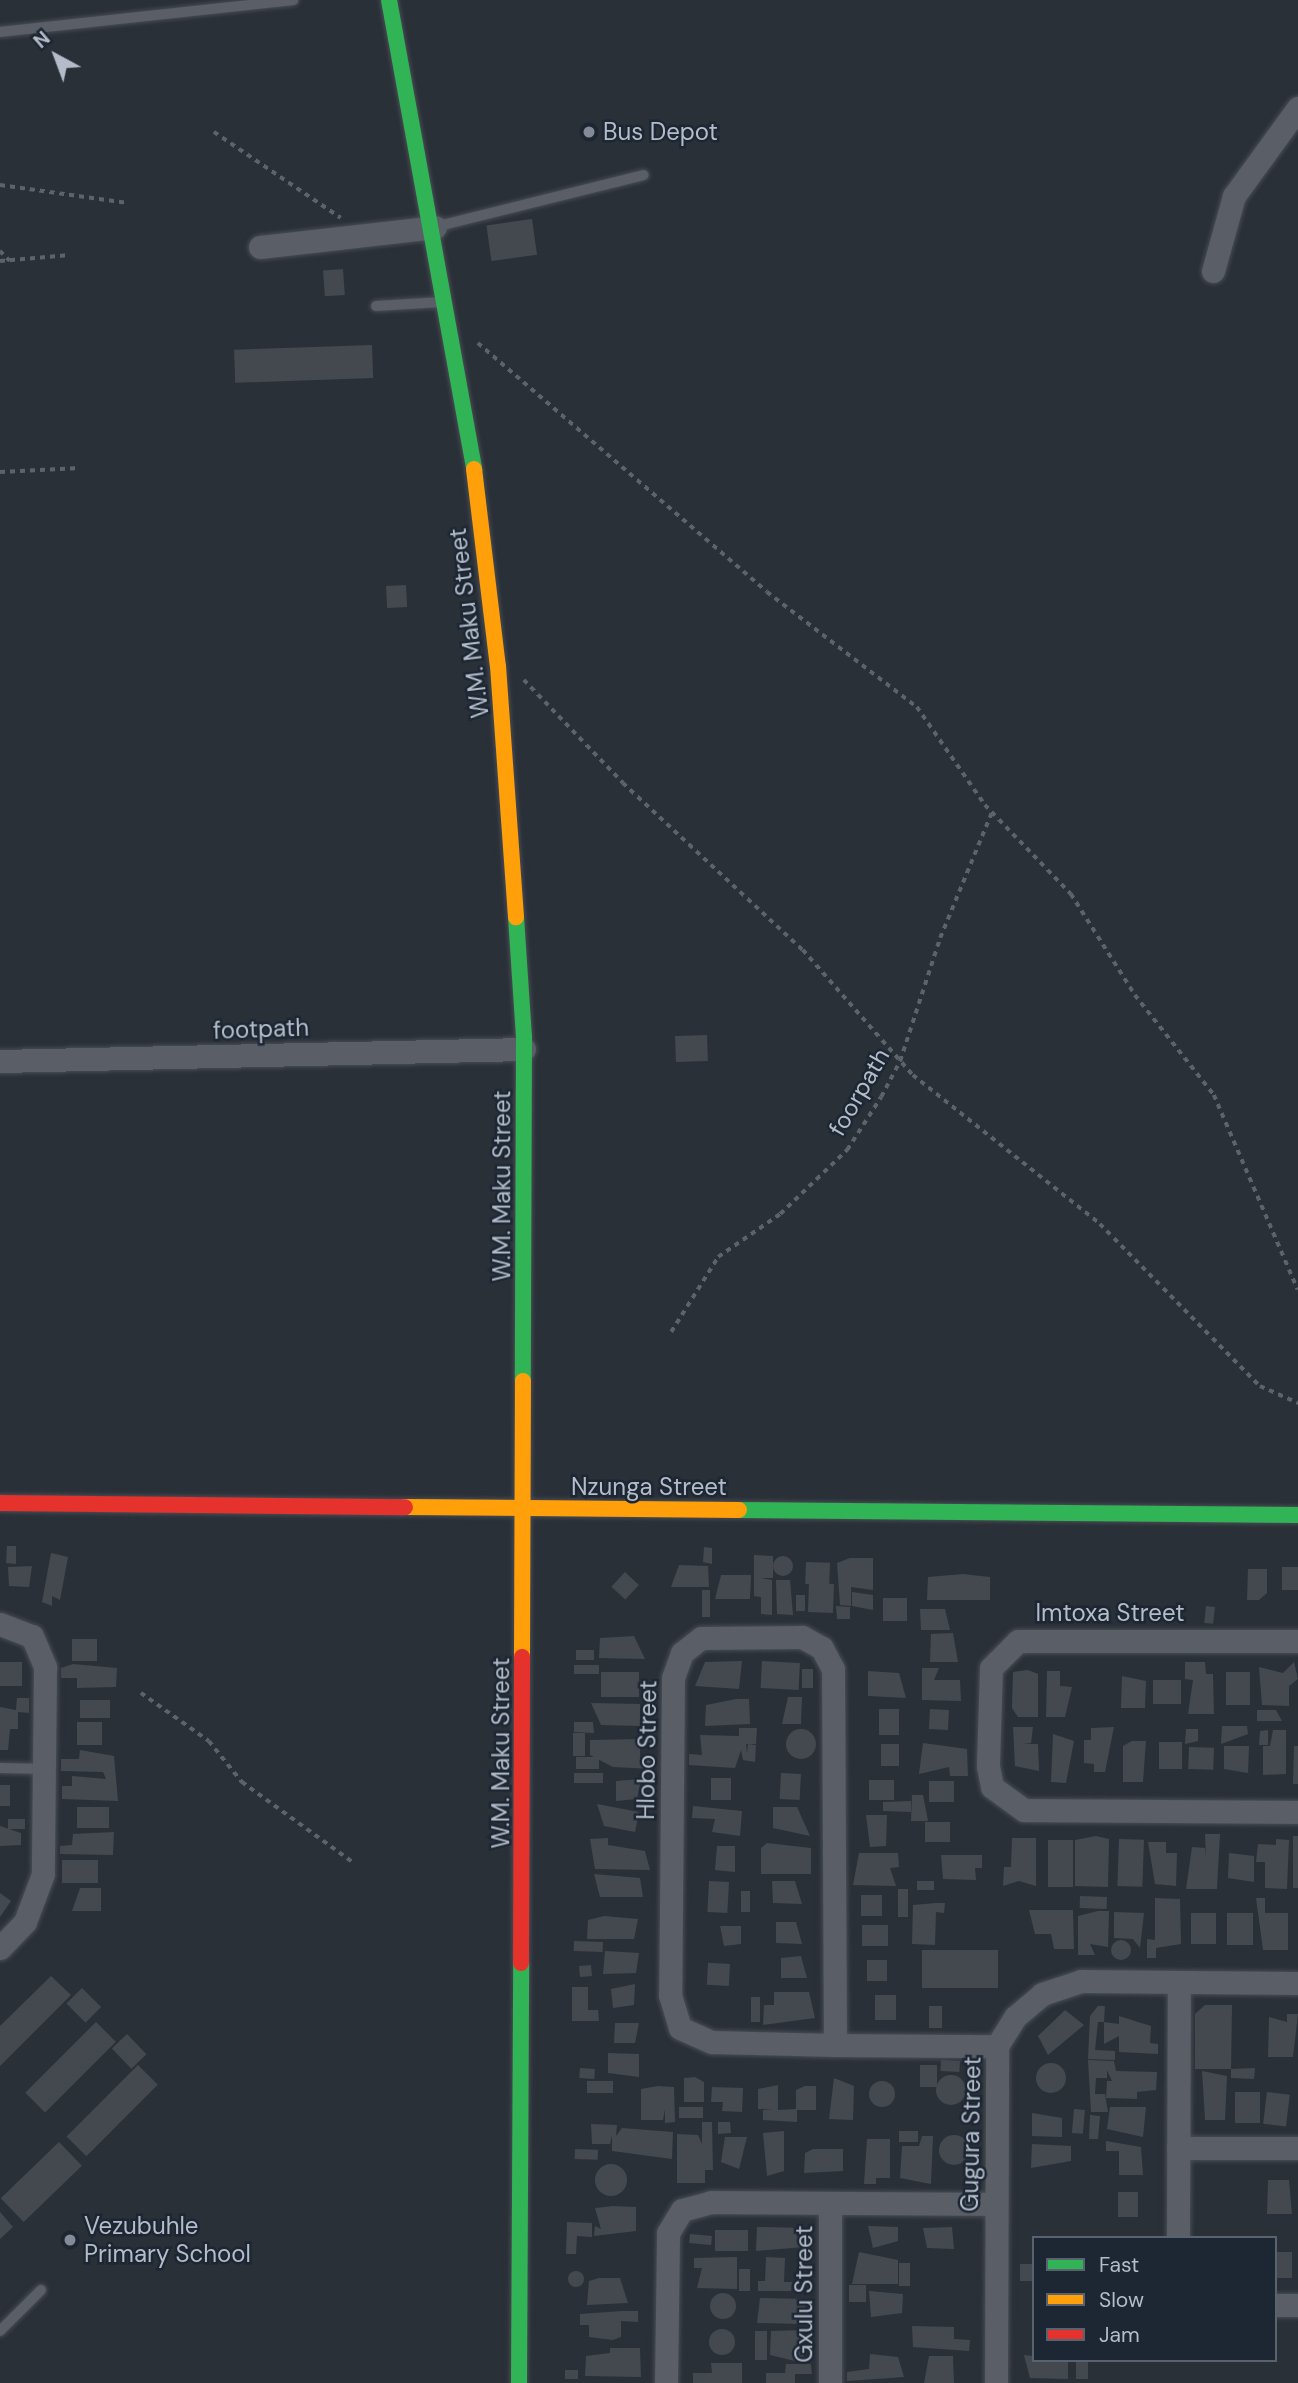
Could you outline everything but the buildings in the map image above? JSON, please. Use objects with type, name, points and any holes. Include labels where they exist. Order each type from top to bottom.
[{"type":"street","name":"W.M. Maku Street","points":[[389,0],[448,302],[496,646],[524,1049],[519,2383]]},
{"type":"street","points":[[1213,271],[1234,196],[1298,108]]},
{"type":"street","points":[[260,247],[435,228]]},
{"type":"street","name":"footpath","points":[[0,1060],[524,1049]]},
{"type":"street","name":"Nzunga Street","points":[[0,1503],[1298,1515]]},
{"type":"street","points":[[0,1624],[32,1636],[43,1655],[44,1769],[39,1896],[0,1948]]},
{"type":"street","name":"Hlobo Street","points":[[835,2045],[833,1669],[822,1648],[802,1637],[701,1638],[682,1653],[673,1678],[674,2019],[699,2040],[835,2045],[997,2046]]},
{"type":"street","name":"Imtoxa Street","points":[[1298,1641],[1018,1641],[991,1668],[988,1766],[992,1787],[1024,1810],[1298,1812]]},
{"type":"street","points":[[1178,2236],[1179,1983]]},
{"type":"street","name":"Gugura Street","points":[[996,2383],[997,2046],[1027,2006],[1062,1984],[1298,1983]]},
{"type":"street","points":[[1178,2148],[1298,2148]]},
{"type":"street","name":"Gxulu Street","points":[[666,2383],[668,2233],[682,2210],[710,2202],[996,2204]]},
{"type":"street","name":"Gxulu Street","points":[[830,2204],[830,2383]]},
{"type":"street","points":[[1277,2305],[1298,2305]]},
{"type":"lane","points":[[0,32],[293,0]]},
{"type":"lane","points":[[435,228],[644,175]]},
{"type":"lane","points":[[376,306],[448,302]]},
{"type":"lane","points":[[0,1768],[44,1769]]},
{"type":"lane","points":[[0,2330],[41,2290]]},
{"type":"path","points":[[215,132],[365,235]]},
{"type":"path","points":[[0,185],[128,203]]},
{"type":"path","points":[[0,251],[10,261]]},
{"type":"path","points":[[0,261],[69,255]]},
{"type":"path","points":[[450,319],[767,592],[907,698],[992,812],[1071,894],[1135,995],[1214,1095],[1298,1290]]},
{"type":"path","points":[[0,472],[80,468]]},
{"type":"path","points":[[496,646],[623,783],[803,950],[900,1061],[1025,1169],[1100,1224],[1260,1386],[1298,1403]]},
{"type":"path","name":"foorpath","points":[[671,1332],[718,1257],[780,1214],[846,1150],[900,1061],[940,938],[992,812]]},
{"type":"path","points":[[141,1693],[209,1741],[242,1782],[354,1863]]},
{"type":"traffic: fast","points":[[389,0],[474,469]]},
{"type":"traffic: fast","points":[[516,917],[524,1037],[523,1381]]},
{"type":"traffic: fast","points":[[739,1510],[1298,1515]]},
{"type":"traffic: fast","points":[[519,2383],[521,1963]]},
{"type":"traffic: slow","points":[[474,469],[498,666],[516,917]]},
{"type":"traffic: slow","points":[[522,1657],[523,1381]]},
{"type":"traffic: slow","points":[[405,1507],[739,1510]]},
{"type":"traffic: jam","points":[[0,1503],[405,1507]]},
{"type":"traffic: jam","points":[[521,1963],[522,1657]]},
{"type":"place","name":"Bus Depot","points":[[589,132]]},
{"type":"place","name":"Vezubuhle Primary School","points":[[70,2240]]}]
